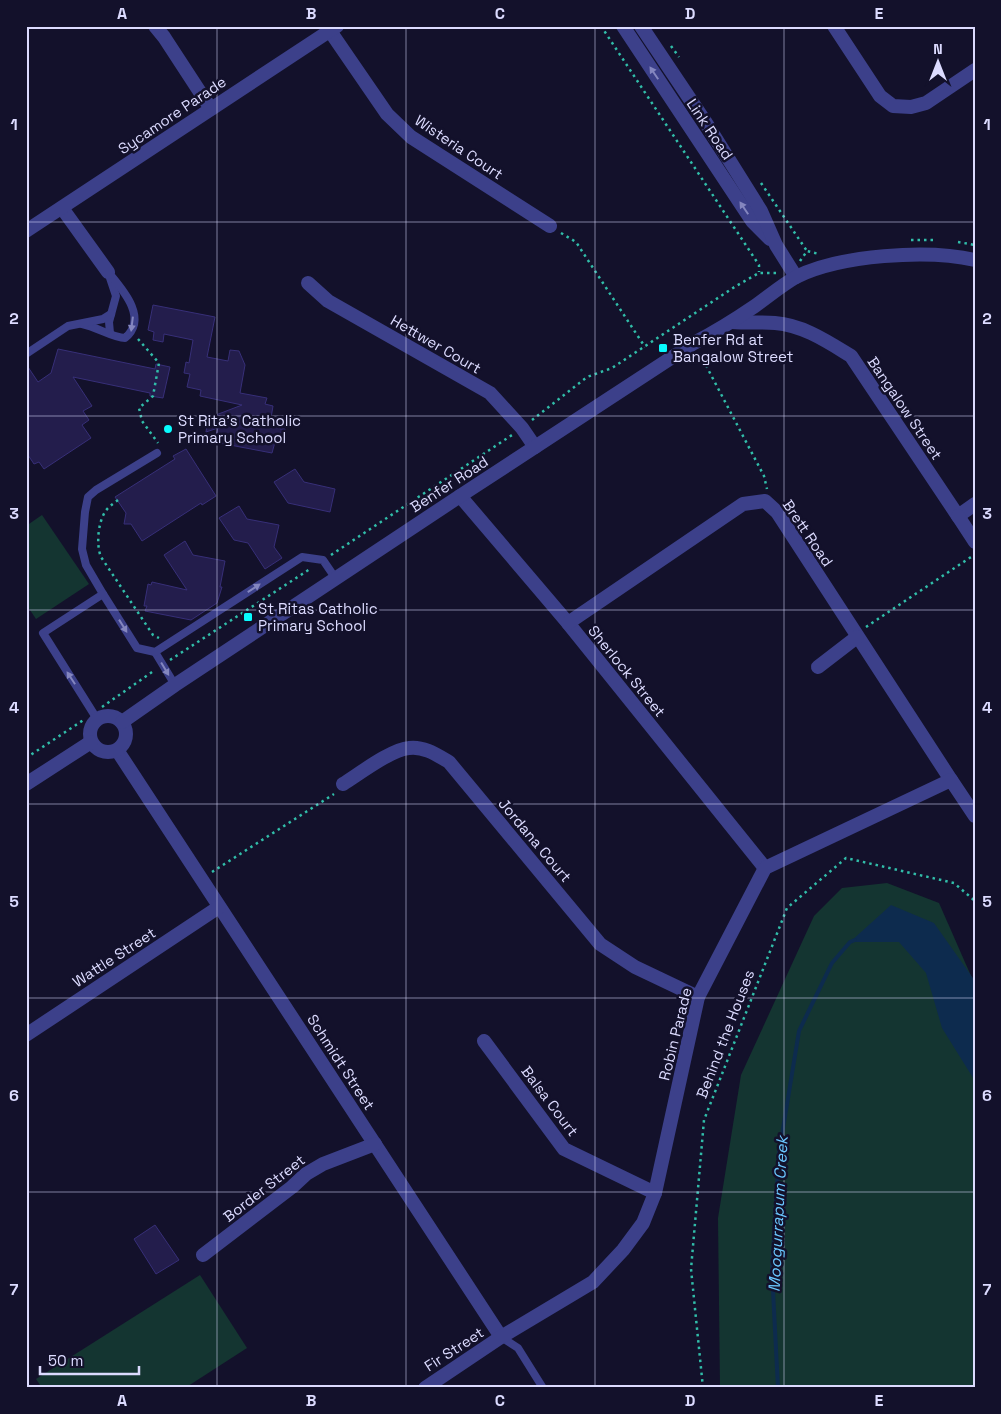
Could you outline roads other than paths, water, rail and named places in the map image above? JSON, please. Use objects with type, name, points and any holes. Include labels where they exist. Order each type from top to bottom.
[{"type":"street","points":[[155,26],[211,109]]},
{"type":"street","points":[[834,26],[880,96],[893,106],[911,107],[926,103],[975,70]]},
{"type":"street","points":[[626,32],[643,27]]},
{"type":"street","name":"Link Road","points":[[643,27],[761,211],[776,245],[796,277]]},
{"type":"street","name":"Sycamore Parade","points":[[26,231],[333,29]]},
{"type":"street","name":"Wisteria Court","points":[[333,29],[387,114],[411,137],[550,226]]},
{"type":"street","name":"Link Road","points":[[626,32],[752,221],[776,245]]},
{"type":"street","points":[[62,208],[108,272]]},
{"type":"street","points":[[796,277],[835,264],[879,256],[929,255],[975,260]]},
{"type":"street","name":"Benfer Road","points":[[122,722],[460,496],[694,344],[732,322],[796,277]]},
{"type":"street","name":"Hettwer Court","points":[[308,283],[328,301],[490,393],[522,428],[535,447]]},
{"type":"street","name":"Bangalow Street","points":[[732,322],[777,323],[804,330],[851,356],[975,542]]},
{"type":"street","name":"Sherlock Street","points":[[460,496],[568,623],[765,868]]},
{"type":"street","name":"Brett Road","points":[[568,623],[743,504],[766,501],[777,512],[951,780]]},
{"type":"street","points":[[958,516],[975,504]]},
{"type":"street","points":[[818,667],[857,637]]},
{"type":"street","points":[[108,716],[118,718],[122,722],[126,735],[124,744],[117,750],[112,752],[101,750],[91,742],[91,728],[97,719],[108,716]]},
{"type":"street","points":[[26,784],[91,742]]},
{"type":"street","name":"Jordana Court","points":[[343,784],[393,753],[409,748],[431,751],[449,762],[600,944],[635,967],[698,997]]},
{"type":"street","name":"Schmidt Street","points":[[117,750],[501,1337]]},
{"type":"street","points":[[765,868],[951,780],[975,816]]},
{"type":"street","name":"Robin Parade","points":[[501,1337],[593,1282],[623,1250],[643,1223],[655,1193],[698,997],[765,868]]},
{"type":"street","name":"Wattle Street","points":[[26,1035],[219,908]]},
{"type":"street","name":"Balsa Court","points":[[484,1041],[564,1149],[655,1193]]},
{"type":"street","name":"Border Street","points":[[203,1255],[292,1188],[306,1174],[323,1164],[375,1144]]},
{"type":"street","name":"Fir Street","points":[[425,1388],[501,1337]]},
{"type":"lane","points":[[108,272],[116,296],[109,322],[110,333]]},
{"type":"lane","points":[[82,324],[110,333],[117,338],[125,338],[132,332],[134,320],[131,304],[126,293],[108,272]]},
{"type":"lane","points":[[26,354],[68,326],[103,320],[111,314]]},
{"type":"lane","points":[[157,453],[96,490],[88,497],[85,512],[82,548],[86,565],[137,648],[155,652],[302,557],[323,560],[336,579]]},
{"type":"lane","points":[[97,719],[43,633],[103,594]]},
{"type":"lane","points":[[155,652],[175,685]]},
{"type":"lane","name":"Schmidt Street","points":[[501,1337],[518,1348],[543,1388]]},
{"type":"water","points":[[891,905],[934,923],[975,981],[975,1081],[942,1028],[926,973],[899,942],[850,942]]},
{"type":"waterway","name":"Moogurrapum Creek","points":[[778,1388],[772,1271],[779,1153],[799,1031],[832,963],[850,942],[855,940]]},
{"type":"place","name":"Benfer Rd at Bangalow Street","points":[[663,348]]},
{"type":"place","name":"St Rita's Catholic Primary School","points":[[168,429]]},
{"type":"place","name":"St Ritas Catholic Primary School","points":[[248,617]]}]
